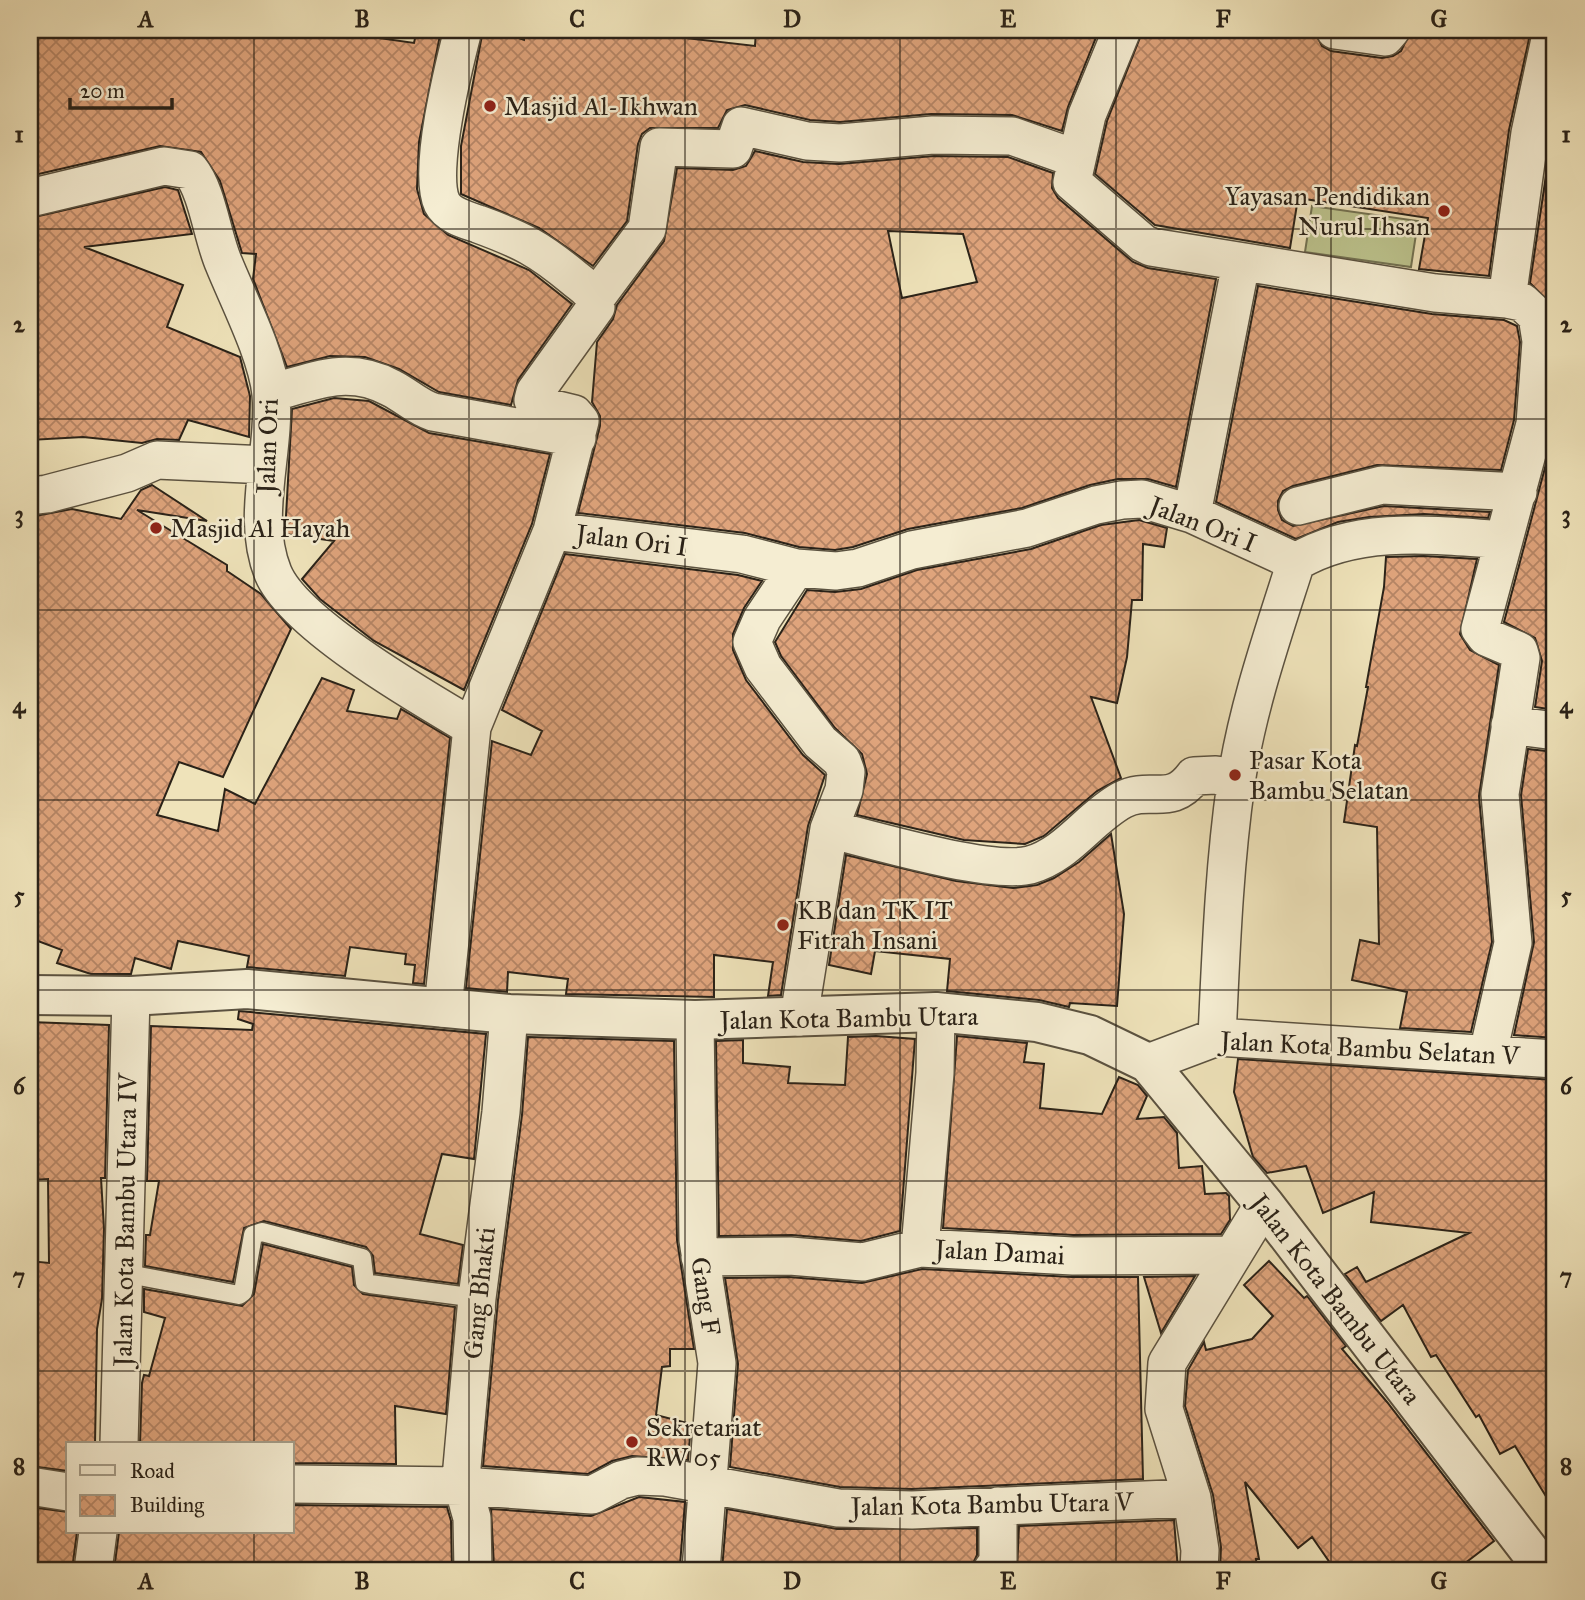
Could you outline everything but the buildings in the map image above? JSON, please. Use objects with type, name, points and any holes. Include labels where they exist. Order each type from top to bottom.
[{"type":"street","points":[[443,1009],[472,727],[552,531],[578,438],[580,421],[574,414],[537,405],[533,400],[535,392],[596,307],[592,293],[535,247],[464,219],[444,206],[439,187],[441,138],[446,97],[463,30]]},
{"type":"street","points":[[1122,30],[1087,115],[1072,177],[1074,187],[1143,243],[1151,247],[1241,263],[1435,293],[1507,299],[1522,302],[1537,316],[1541,341],[1545,428],[1518,492],[1480,629],[1486,637],[1519,651],[1521,665],[1510,725],[1500,814],[1513,919],[1513,943],[1488,1053]]},
{"type":"street","points":[[1335,30],[1385,37],[1391,30]]},
{"type":"street","points":[[1507,299],[1530,133],[1552,30]]},
{"type":"street","points":[[595,299],[647,229],[659,147],[733,149],[741,127],[807,141],[840,143],[933,135],[1012,136],[1077,159]]},
{"type":"street","name":"Jalan Ori","points":[[30,198],[164,166],[190,170],[199,183],[213,239],[254,337],[271,393],[264,540],[273,573],[289,598],[320,626],[404,687],[472,727]]},
{"type":"street","points":[[1192,514],[1241,263]]},
{"type":"street","points":[[271,393],[341,374],[367,377],[392,388],[419,408],[578,438]]},
{"type":"street","points":[[30,496],[127,474],[157,460],[266,466]]},
{"type":"street","points":[[1298,506],[1382,485],[1518,492]]},
{"type":"street","name":"Jalan Ori I","points":[[552,531],[742,554],[796,568],[859,568],[912,550],[1027,528],[1122,499],[1142,499],[1192,514],[1296,562]]},
{"type":"street","points":[[1217,1037],[1223,894],[1236,780],[1259,677],[1296,562],[1313,552],[1357,541],[1419,534],[1504,540]]},
{"type":"street","points":[[796,568],[762,619],[752,642],[763,667],[820,742],[842,761],[846,772],[844,790],[829,830],[799,1017]]},
{"type":"street","points":[[1510,725],[1555,731]]},
{"type":"street","points":[[829,830],[939,856],[1004,866],[1030,865],[1060,850],[1123,799],[1184,790],[1194,776],[1216,775],[1236,780]]},
{"type":"street","name":"Jalan Kota Bambu Utara","points":[[30,995],[131,996],[247,989],[509,1014],[695,1020],[936,1012],[1037,1022],[1077,1031],[1148,1063],[1264,1204],[1542,1560]]},
{"type":"street","name":"Jalan Kota Bambu Utara IV","points":[[119,1442],[131,996]]},
{"type":"street","name":"Jalan Damai","points":[[936,1012],[935,1073],[920,1248],[1085,1256],[1233,1255]]},
{"type":"street","name":"Gang Bhakti","points":[[473,1570],[472,1518],[463,1486],[477,1298],[501,1112],[509,1014]]},
{"type":"street","name":"Gang F","points":[[695,1020],[700,1257],[717,1363],[701,1570]]},
{"type":"street","name":"Jalan Kota Bambu Selatan V","points":[[1148,1063],[1217,1037],[1555,1059]]},
{"type":"street","points":[[1199,1570],[1200,1550],[1192,1498],[1164,1409],[1167,1363],[1264,1204]]},
{"type":"street","points":[[700,1257],[790,1256],[863,1262],[920,1248]]},
{"type":"street","name":"Jalan Kota Bambu Utara V","points":[[294,1484],[463,1486],[592,1495],[621,1480],[648,1476],[838,1508],[912,1510],[1192,1498]]},
{"type":"street","points":[[30,1486],[66,1492]]},
{"type":"street","points":[[992,1570],[998,1562],[998,1506]]},
{"type":"street","points":[[93,1570],[98,1534]]},
{"type":"lane","points":[[123,1273],[239,1295],[243,1292],[253,1235],[262,1232],[362,1258],[365,1283],[477,1298]]},
{"type":"green space","points":[[1312,206],[1418,221],[1411,267],[1305,252]]},
{"type":"place","name":"Masjid Al-Ikhwan","points":[[490,106]]},
{"type":"place","name":"Yayasan Pendidikan Nurul Ihsan","points":[[1444,211]]},
{"type":"place","name":"Masjid Al Hayah","points":[[156,528]]},
{"type":"place","name":"Pasar Kota Bambu Selatan","points":[[1235,775]]},
{"type":"place","name":"KB dan TK IT Fitrah Insani","points":[[783,925]]},
{"type":"place","name":"Sekretariat RW 05","points":[[632,1442]]}]
